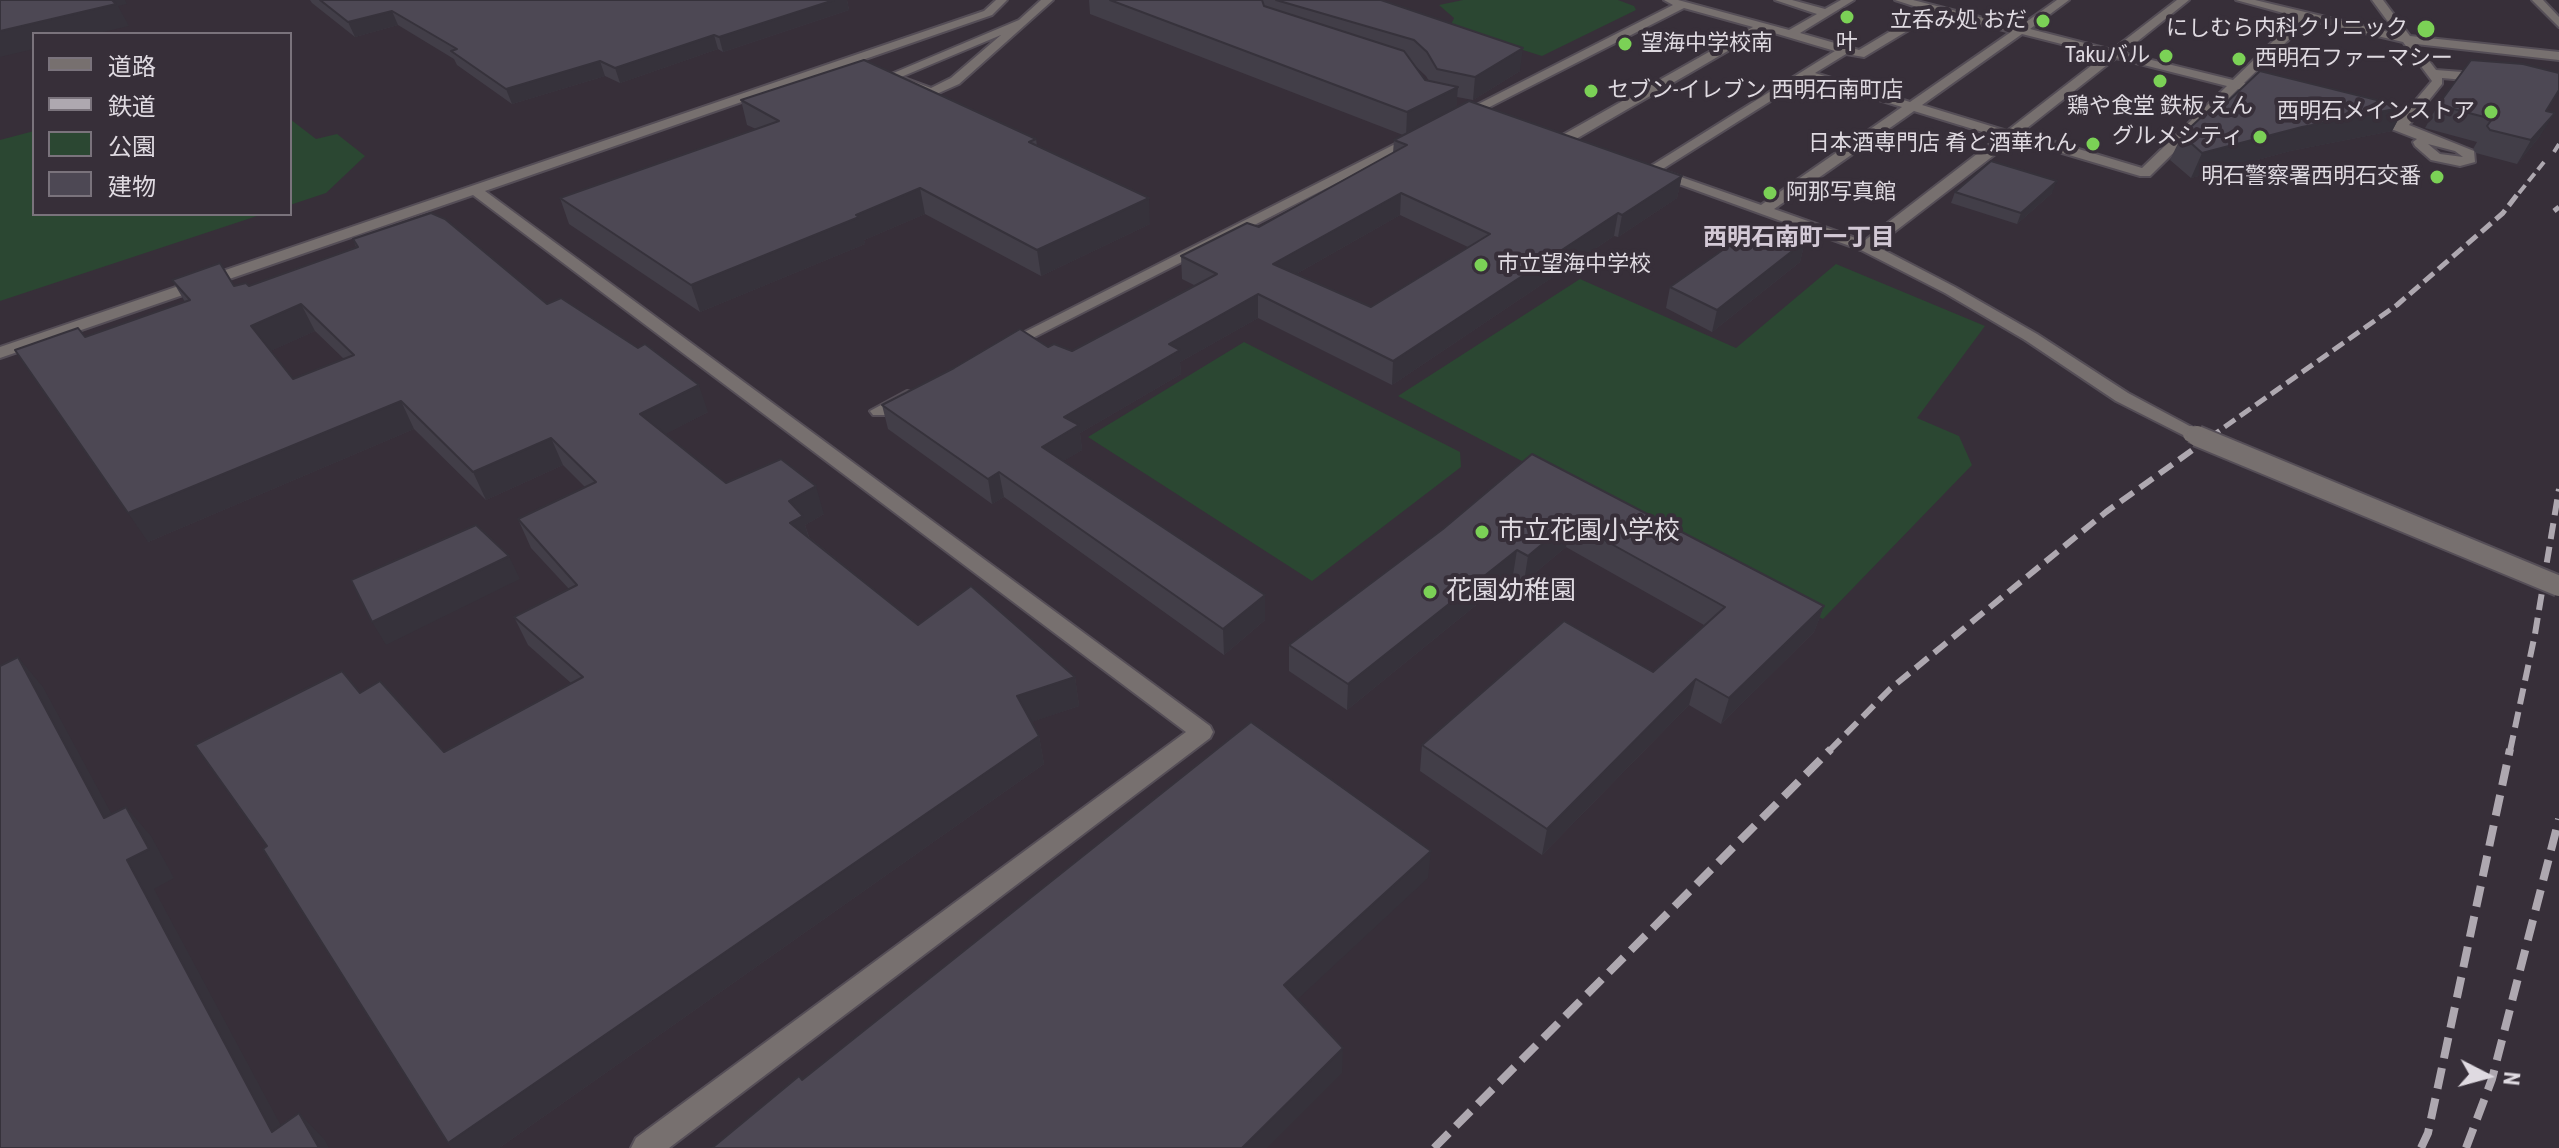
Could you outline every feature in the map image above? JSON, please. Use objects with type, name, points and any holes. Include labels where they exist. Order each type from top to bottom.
[{"type":"street","points":[[0,353],[988,13],[1002,0]]},
{"type":"street","points":[[1023,22],[890,77],[932,92],[955,81],[1023,22],[1048,0]]},
{"type":"street","points":[[1666,0],[1860,54],[1936,9]]},
{"type":"street","points":[[1780,0],[1827,13]]},
{"type":"street","points":[[1790,34],[1849,0]]},
{"type":"street","points":[[1900,0],[2282,96]]},
{"type":"street","points":[[1762,211],[2064,0]]},
{"type":"street","points":[[1866,247],[2184,0]]},
{"type":"street","points":[[2241,0],[2404,39],[2489,53],[2559,56]]},
{"type":"street","points":[[2377,0],[2438,81],[2401,126]]},
{"type":"street","points":[[2537,0],[2559,24]]},
{"type":"street","points":[[990,354],[1439,127],[1484,110],[1682,5]]},
{"type":"street","points":[[1805,74],[2145,173],[2306,16]]},
{"type":"street","points":[[1550,134],[1571,142],[1762,27]]},
{"type":"street","points":[[1844,50],[1643,168],[1866,247],[1964,298],[2031,337],[2122,397],[2191,434],[2559,586]]},
{"type":"street","points":[[2432,73],[2494,79]]},
{"type":"street","points":[[1452,103],[1484,110]]},
{"type":"street","points":[[2357,115],[2401,126],[2427,139]]},
{"type":"street","points":[[476,191],[1202,732],[646,1148]]},
{"type":"street","points":[[879,411],[920,390]]},
{"type":"green space","points":[[1463,0],[1618,0],[1634,6],[1636,10],[1542,56],[1450,27],[1454,18],[1439,5]]},
{"type":"green space","points":[[292,121],[316,139],[337,134],[365,156],[326,193],[292,204]]},
{"type":"green space","points":[[32,132],[32,216],[257,216],[0,301],[0,140]]},
{"type":"green space","points":[[1836,264],[1985,326],[1917,418],[1959,436],[1972,465],[1823,619],[1398,396],[1580,279],[1736,348]]},
{"type":"green space","points":[[1244,342],[1460,452],[1461,467],[1312,581],[1088,437]]},
{"type":"building","points":[[0,0],[112,0],[116,4],[0,31]]},
{"type":"building","points":[[320,0],[834,0],[615,68],[600,61],[506,89],[451,51],[457,49],[392,11],[348,22]]},
{"type":"building","points":[[1110,0],[1262,0],[1264,6],[1404,51],[1425,80],[1458,87],[1407,112]]},
{"type":"building","points":[[1276,0],[1381,0],[1523,48],[1475,77],[1437,69],[1427,52],[1414,40]]},
{"type":"building","points":[[864,60],[1036,139],[1029,142],[1149,198],[1037,250],[920,188],[856,215],[859,217],[691,285],[560,198],[779,121],[741,100]]},
{"type":"building","points":[[2471,60],[2523,64],[2559,73],[2559,90],[2546,111],[2555,113],[2531,140],[2490,130],[2487,126],[2492,119],[2438,105]]},
{"type":"building","points":[[2260,71],[2405,107],[2302,127],[2202,153],[2182,135],[2219,101],[2226,103]]},
{"type":"building","points":[[1469,101],[1682,176],[1622,215],[1618,213],[1393,361],[1258,294],[1169,344],[1180,350],[1064,417],[1079,425],[1042,447],[1265,595],[1223,629],[999,472],[988,479],[882,405],[1020,329],[1048,347],[1054,344],[1072,351],[1217,274],[1181,256],[1247,223],[1259,227],[1407,145],[1394,140]],"holes":[[[1401,193],[1490,234],[1371,307],[1273,264]]]},
{"type":"building","points":[[1991,161],[2057,181],[2021,213],[1955,192]]},
{"type":"building","points":[[431,213],[445,219],[547,304],[561,298],[638,348],[645,344],[699,385],[640,414],[726,483],[781,459],[816,486],[789,501],[803,516],[790,523],[918,625],[971,586],[1075,677],[1017,696],[1039,736],[448,1143],[263,849],[267,846],[195,745],[342,671],[360,693],[380,681],[444,752],[583,677],[514,617],[577,585],[518,519],[596,482],[551,438],[473,472],[401,401],[128,513],[15,350],[78,328],[85,337],[190,300],[172,280],[220,263],[234,286],[246,283],[249,286],[358,247],[353,239]],"holes":[[[301,304],[354,355],[293,379],[251,326]]]},
{"type":"building","points":[[1761,223],[1805,241],[1717,310],[1670,287]]},
{"type":"building","points":[[1532,454],[1824,606],[1729,698],[1696,679],[1547,829],[1422,745],[1564,621],[1653,672],[1725,607],[1570,521],[1528,556],[1517,550],[1348,684],[1289,645],[1443,529]]},
{"type":"building","points":[[476,525],[509,556],[372,622],[351,580]]},
{"type":"building","points":[[18,657],[104,818],[126,807],[149,849],[127,860],[272,1132],[299,1113],[319,1148],[0,1148],[0,666]]},
{"type":"building","points":[[1251,722],[1431,851],[1284,985],[1343,1048],[1242,1148],[712,1148],[799,1076],[802,1080]]},
{"type":"railway","points":[[2554,152],[2559,144]]},
{"type":"railway","points":[[2519,193],[2544,162]]},
{"type":"railway","points":[[2209,438],[2397,305],[2503,213],[2520,191]]},
{"type":"railway","points":[[2554,211],[2559,207]]},
{"type":"railway","points":[[1829,751],[1890,689],[2106,512],[2212,436]]},
{"type":"railway","points":[[2510,751],[2535,634],[2559,489]]},
{"type":"railway","points":[[1434,1148],[1831,749]]},
{"type":"railway","points":[[2421,1148],[2428,1133],[2510,749]]},
{"type":"railway","points":[[2466,1148],[2492,1079],[2559,819]]},
{"type":"place","name":"叶","points":[[1847,17]]},
{"type":"place","name":"立呑み処 おだ","points":[[2043,21]]},
{"type":"place","name":"にしむら内科クリニック","points":[[2426,29]]},
{"type":"place","name":"望海中学校南","points":[[1625,44]]},
{"type":"place","name":"Takuバル","points":[[2166,56]]},
{"type":"place","name":"西明石ファーマシー","points":[[2239,59]]},
{"type":"place","name":"鶏や食堂 鉄板 えん","points":[[2160,81]]},
{"type":"place","name":"セブン-イレブン 西明石南町店","points":[[1591,91]]},
{"type":"place","name":"西明石メインストア","points":[[2491,112]]},
{"type":"place","name":"グルメシティ","points":[[2260,137]]},
{"type":"place","name":"日本酒専門店 肴と酒華れん","points":[[2093,144]]},
{"type":"place","name":"明石警察署西明石交番","points":[[2437,177]]},
{"type":"place","name":"阿那写真館","points":[[1770,193]]},
{"type":"place","name":"市立望海中学校","points":[[1481,265]]},
{"type":"place","name":"市立花園小学校","points":[[1482,532]]},
{"type":"place","name":"花園幼稚園","points":[[1430,592]]},
{"type":"district","name":"西明石南町一丁目","points":[[1799,239]]}]
